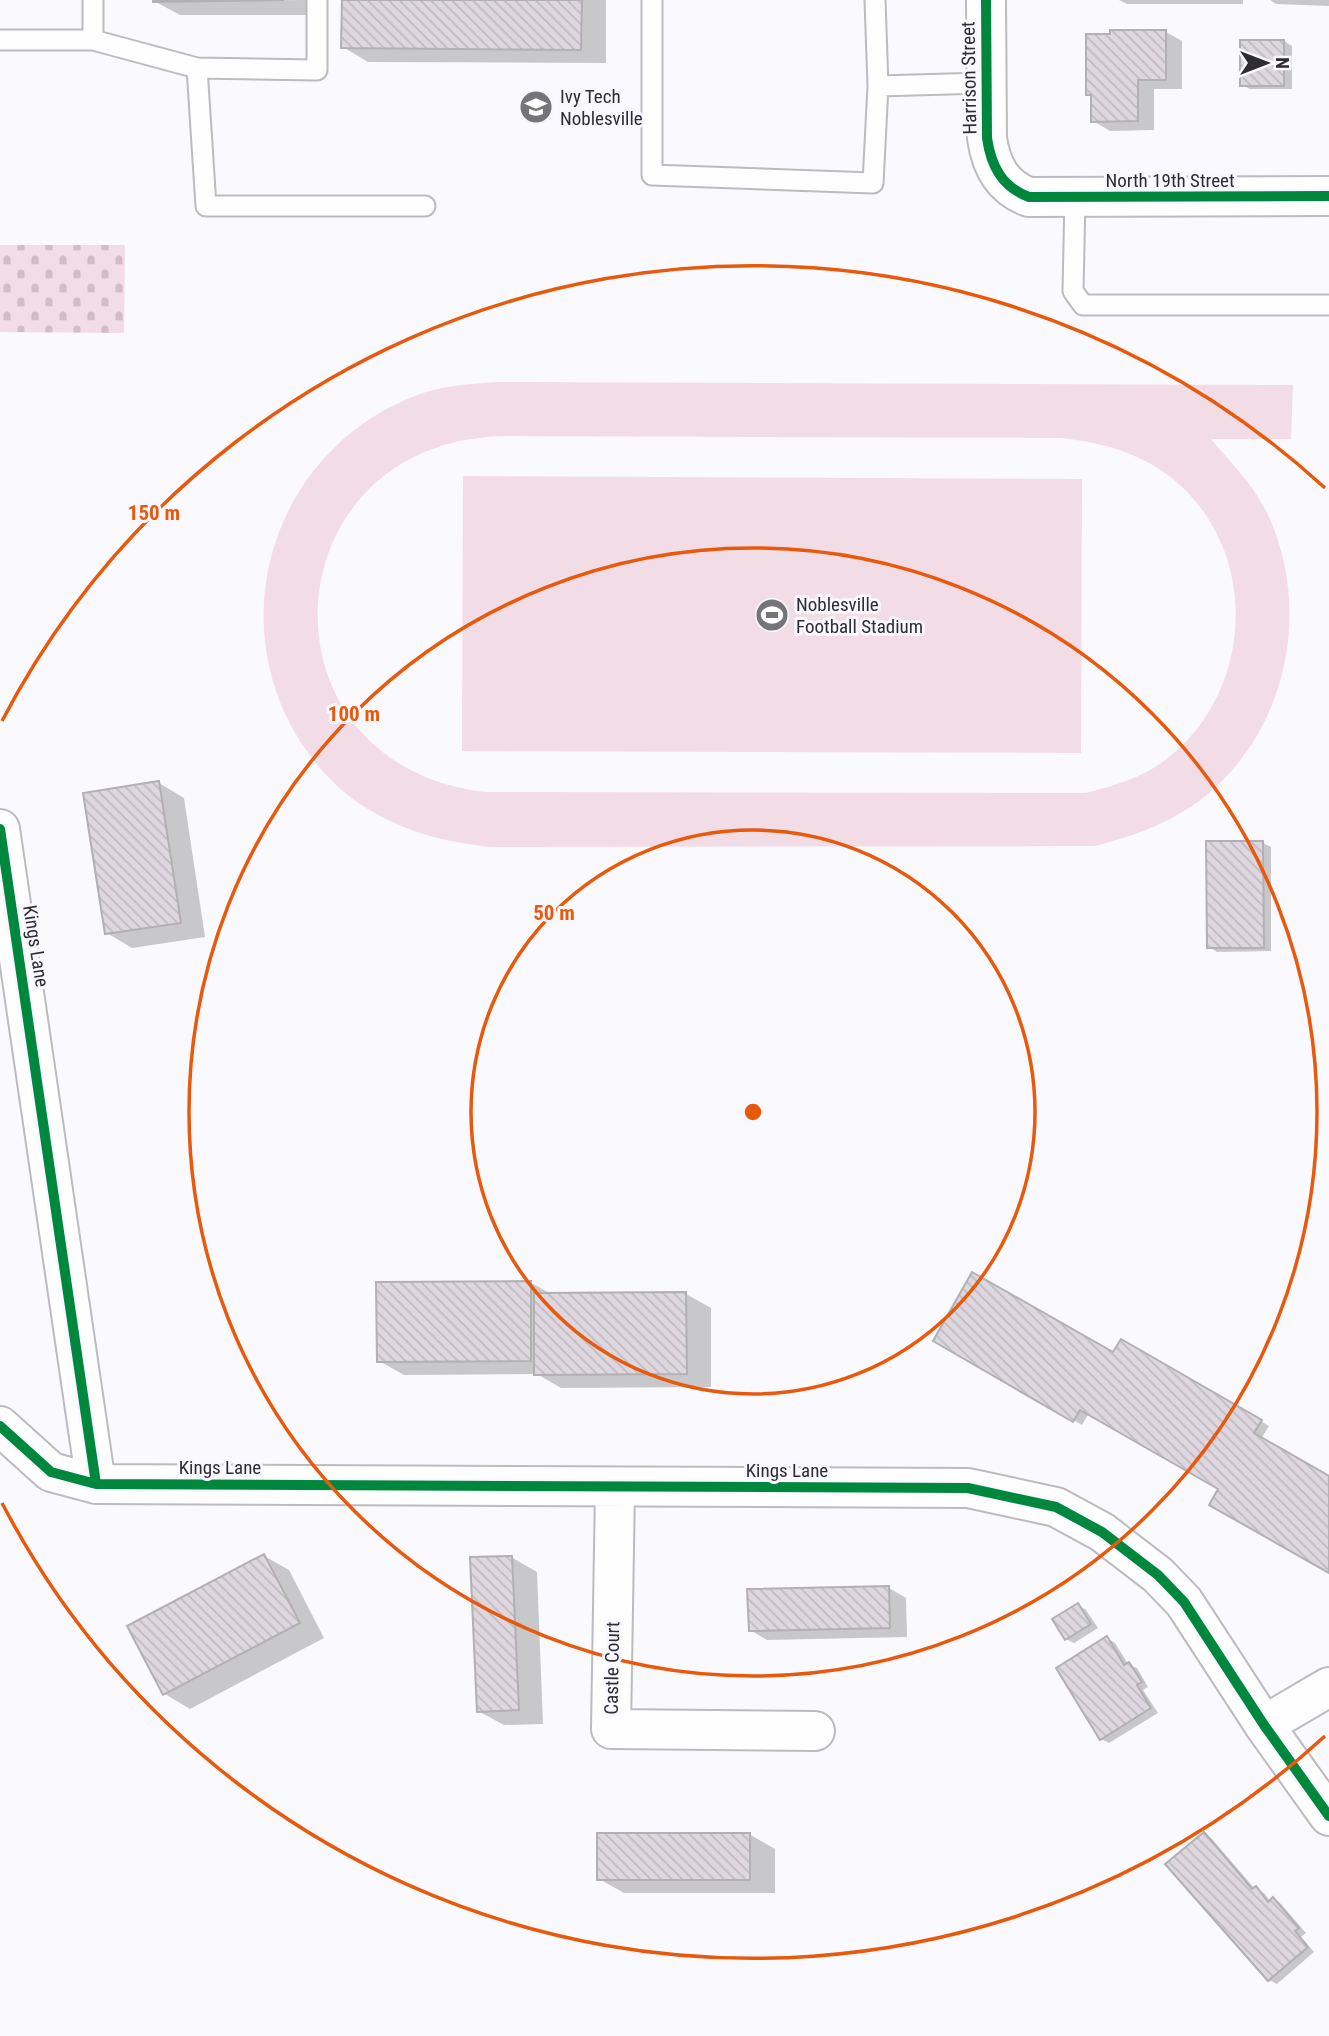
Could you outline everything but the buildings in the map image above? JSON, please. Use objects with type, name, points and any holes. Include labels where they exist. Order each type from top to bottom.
[{"type":"street","name":"Harrison Street","points":[[986,0],[985,83],[990,158],[1013,191]]},
{"type":"street","name":"North 19th Street","points":[[1013,191],[1029,198],[1329,196]]},
{"type":"street","name":"Kings Lane","points":[[0,829],[14,1020],[96,1484]]},
{"type":"street","name":"Kings Lane","points":[[0,1426],[51,1472],[96,1484],[968,1488],[1056,1507],[1102,1532],[1158,1576],[1184,1602],[1264,1725],[1329,1816]]},
{"type":"street","name":"Castle Court","points":[[615,1487],[611,1729],[815,1731]]},
{"type":"street","points":[[1264,1725],[1329,1687]]},
{"type":"lane","points":[[93,0],[93,40]]},
{"type":"lane","points":[[0,40],[93,40],[197,68],[317,70],[317,0]]},
{"type":"lane","points":[[652,0],[652,175],[873,183],[878,86],[875,0]]},
{"type":"lane","points":[[197,68],[206,206],[425,206]]},
{"type":"lane","points":[[878,86],[985,83]]},
{"type":"lane","points":[[1074,198],[1073,291],[1083,305],[1329,305]]},
{"type":"green space","points":[[0,245],[125,245],[124,333],[0,332]]},
{"type":"green space","points":[[497,382],[1293,385],[1291,439],[1211,439],[1260,501],[1281,550],[1288,590],[1289,631],[1283,672],[1270,710],[1250,747],[1224,779],[1192,806],[1145,830],[1095,846],[491,847],[455,842],[404,827],[357,802],[333,782],[311,757],[286,716],[267,654],[264,607],[270,560],[286,517],[309,477],[340,442],[378,414],[423,393]],"holes":[[[504,436],[1061,438],[1115,449],[1141,459],[1165,473],[1197,503],[1219,538],[1232,577],[1236,617],[1231,658],[1217,697],[1195,732],[1164,761],[1136,777],[1116,784],[1086,793],[485,792],[409,769],[356,726],[326,669],[318,606],[332,544],[368,490],[426,452]]]},
{"type":"green space","name":"Noblesville Football Stadium","points":[[463,476],[1082,479],[1081,753],[462,751]]},
{"type":"cycle path","points":[[986,0],[987,138],[991,158],[999,174],[1020,193],[1029,197],[1329,196]]},
{"type":"cycle path","points":[[0,829],[96,1484]]},
{"type":"cycle path","points":[[0,1426],[51,1472],[96,1484],[968,1488],[1056,1507],[1102,1532],[1158,1575],[1184,1602],[1264,1725],[1329,1816]]},
{"type":"place","name":"Ivy Tech Noblesville","points":[[536,107]]},
{"type":"place","name":"Noblesville Football Stadium","points":[[772,615]]}]
